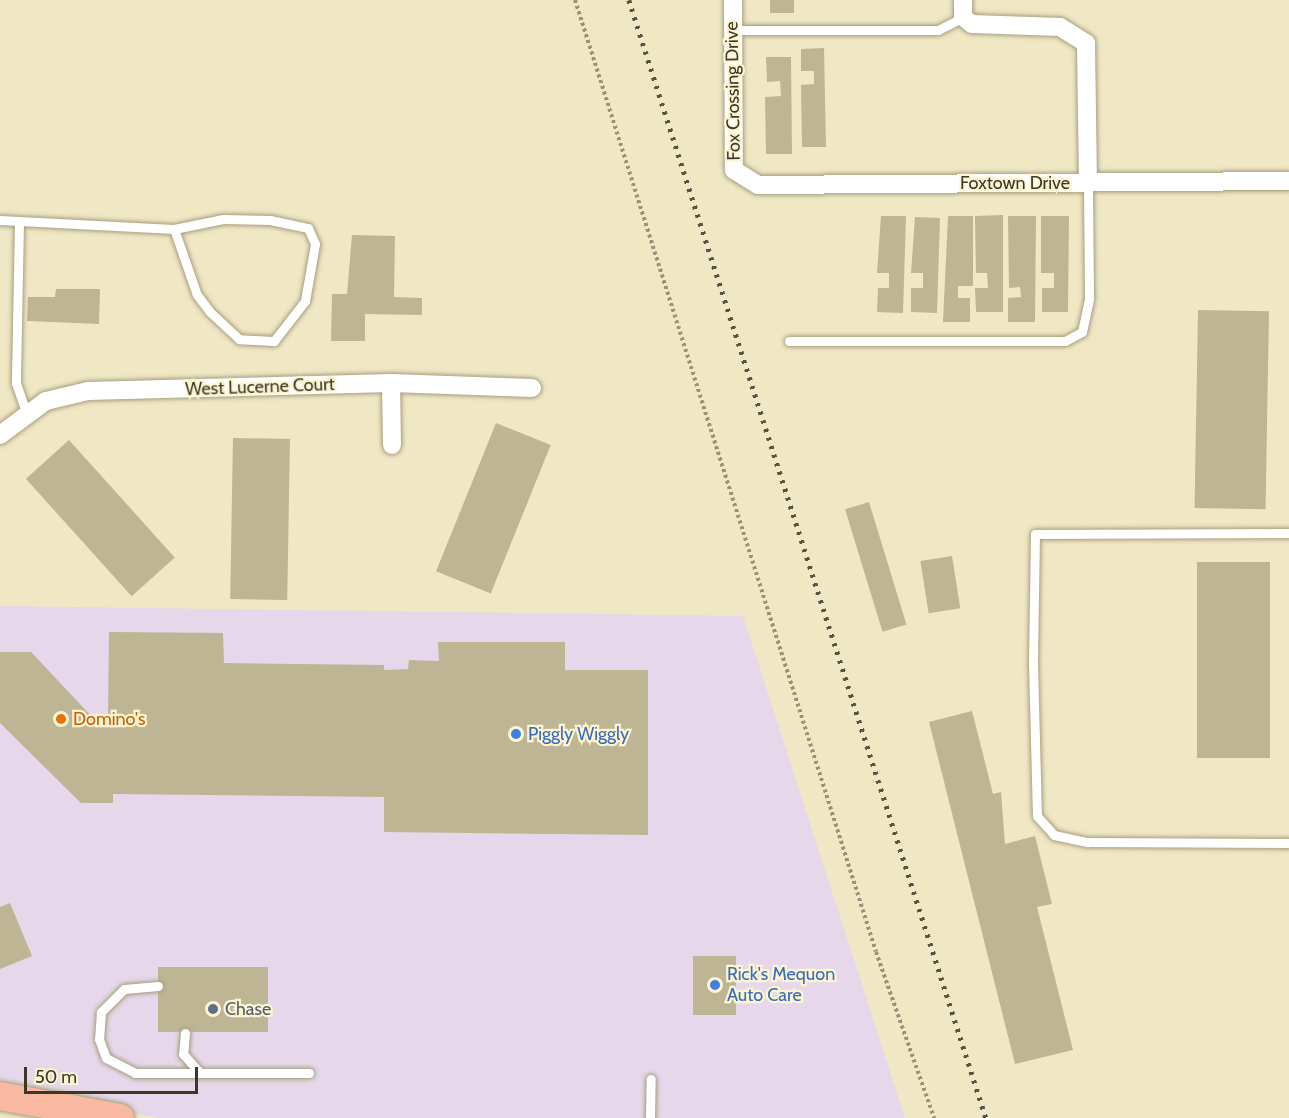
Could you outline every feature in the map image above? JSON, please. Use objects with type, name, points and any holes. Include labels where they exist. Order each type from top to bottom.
[{"type":"main road","points":[[0,1096],[120,1118]]},
{"type":"street","name":"Fox Crossing Drive","points":[[733,0],[732,150],[734,170],[742,179]]},
{"type":"street","points":[[963,8],[984,26],[1060,27],[1086,43],[1088,183]]},
{"type":"street","name":"Foxtown Drive","points":[[742,179],[758,185],[1289,181]]},
{"type":"street","points":[[391,383],[392,445]]},
{"type":"street","name":"West Lucerne Court","points":[[0,435],[26,412],[88,391],[391,383],[532,388]]},
{"type":"lane","points":[[732,30],[938,30],[963,8]]},
{"type":"lane","points":[[789,341],[1065,341],[1076,335],[1088,321],[1088,183]]},
{"type":"lane","points":[[0,220],[174,229],[223,219],[308,228],[315,244],[305,301],[274,341],[239,339],[210,312],[197,295],[174,229]]},
{"type":"lane","points":[[19,221],[16,383],[26,412]]},
{"type":"lane","points":[[1289,534],[1035,534],[1033,664],[1037,816],[1054,835],[1088,842],[1289,843]]},
{"type":"lane","points":[[158,986],[124,989],[101,1012],[99,1039],[106,1058],[135,1073],[309,1073]]},
{"type":"lane","points":[[185,1033],[183,1054],[200,1073]]},
{"type":"lane","points":[[650,1118],[651,1079]]},
{"type":"path","points":[[575,0],[876,952],[934,1118]]},
{"type":"shaded area","points":[[0,606],[743,616],[905,1118],[159,1118],[0,1089]]},
{"type":"building","points":[[770,0],[794,0],[794,13],[770,13]]},
{"type":"building","points":[[824,48],[826,147],[802,147],[801,85],[814,84],[814,71],[801,71],[801,49]]},
{"type":"building","points":[[766,57],[791,57],[792,154],[766,154],[765,97],[781,96],[780,81],[767,82]]},
{"type":"building","points":[[1003,215],[1003,312],[976,312],[975,288],[988,288],[987,273],[976,273],[975,216]]},
{"type":"building","points":[[881,216],[906,216],[903,313],[877,312],[878,288],[889,288],[889,273],[877,273]]},
{"type":"building","points":[[948,216],[973,216],[973,286],[958,286],[958,298],[970,298],[970,322],[943,322]]},
{"type":"building","points":[[1008,216],[1036,216],[1035,322],[1008,322],[1008,298],[1021,297],[1020,287],[1009,288]]},
{"type":"building","points":[[1041,216],[1069,216],[1068,312],[1042,312],[1042,288],[1054,288],[1054,273],[1041,273]]},
{"type":"building","points":[[915,217],[940,218],[937,313],[911,312],[911,288],[923,288],[923,273],[911,273]]},
{"type":"building","points":[[352,235],[395,236],[394,297],[422,298],[422,315],[365,314],[365,341],[331,341],[332,294],[347,294]]},
{"type":"building","points":[[56,289],[100,289],[99,324],[27,321],[28,297],[55,297]]},
{"type":"building","points":[[1198,310],[1269,311],[1266,509],[1195,508]]},
{"type":"building","points":[[496,423],[551,445],[491,593],[436,571]]},
{"type":"building","points":[[233,438],[290,439],[287,600],[230,599]]},
{"type":"building","points":[[69,440],[175,557],[132,596],[26,479]]},
{"type":"building","points":[[869,502],[906,624],[883,632],[845,509]]},
{"type":"building","points":[[952,556],[960,608],[929,613],[920,561]]},
{"type":"building","points":[[1197,562],[1270,562],[1270,758],[1197,758]]},
{"type":"building","points":[[109,632],[223,633],[224,663],[384,665],[384,670],[408,669],[409,660],[439,661],[438,642],[565,642],[565,670],[648,670],[648,835],[384,832],[384,797],[113,794],[113,803],[81,803],[0,723],[0,652],[31,652],[95,720],[108,720]]},
{"type":"building","points":[[972,711],[993,794],[1001,792],[1005,844],[1035,836],[1052,904],[1037,907],[1073,1050],[1015,1064],[929,722]]},
{"type":"building","points":[[10,903],[32,956],[0,969],[0,907]]},
{"type":"building","name":"Rick's Mequon Auto Care","points":[[693,956],[736,956],[736,1015],[693,1015]]},
{"type":"building","name":"Chase","points":[[158,967],[268,967],[268,1032],[158,1032]]},
{"type":"railway","points":[[629,0],[986,1118]]},
{"type":"place","name":"Domino's","points":[[61,719]]},
{"type":"place","name":"Piggly Wiggly","points":[[516,734]]},
{"type":"place","name":"Rick's Mequon Auto Care","points":[[715,985]]},
{"type":"place","name":"Chase","points":[[213,1009]]}]
